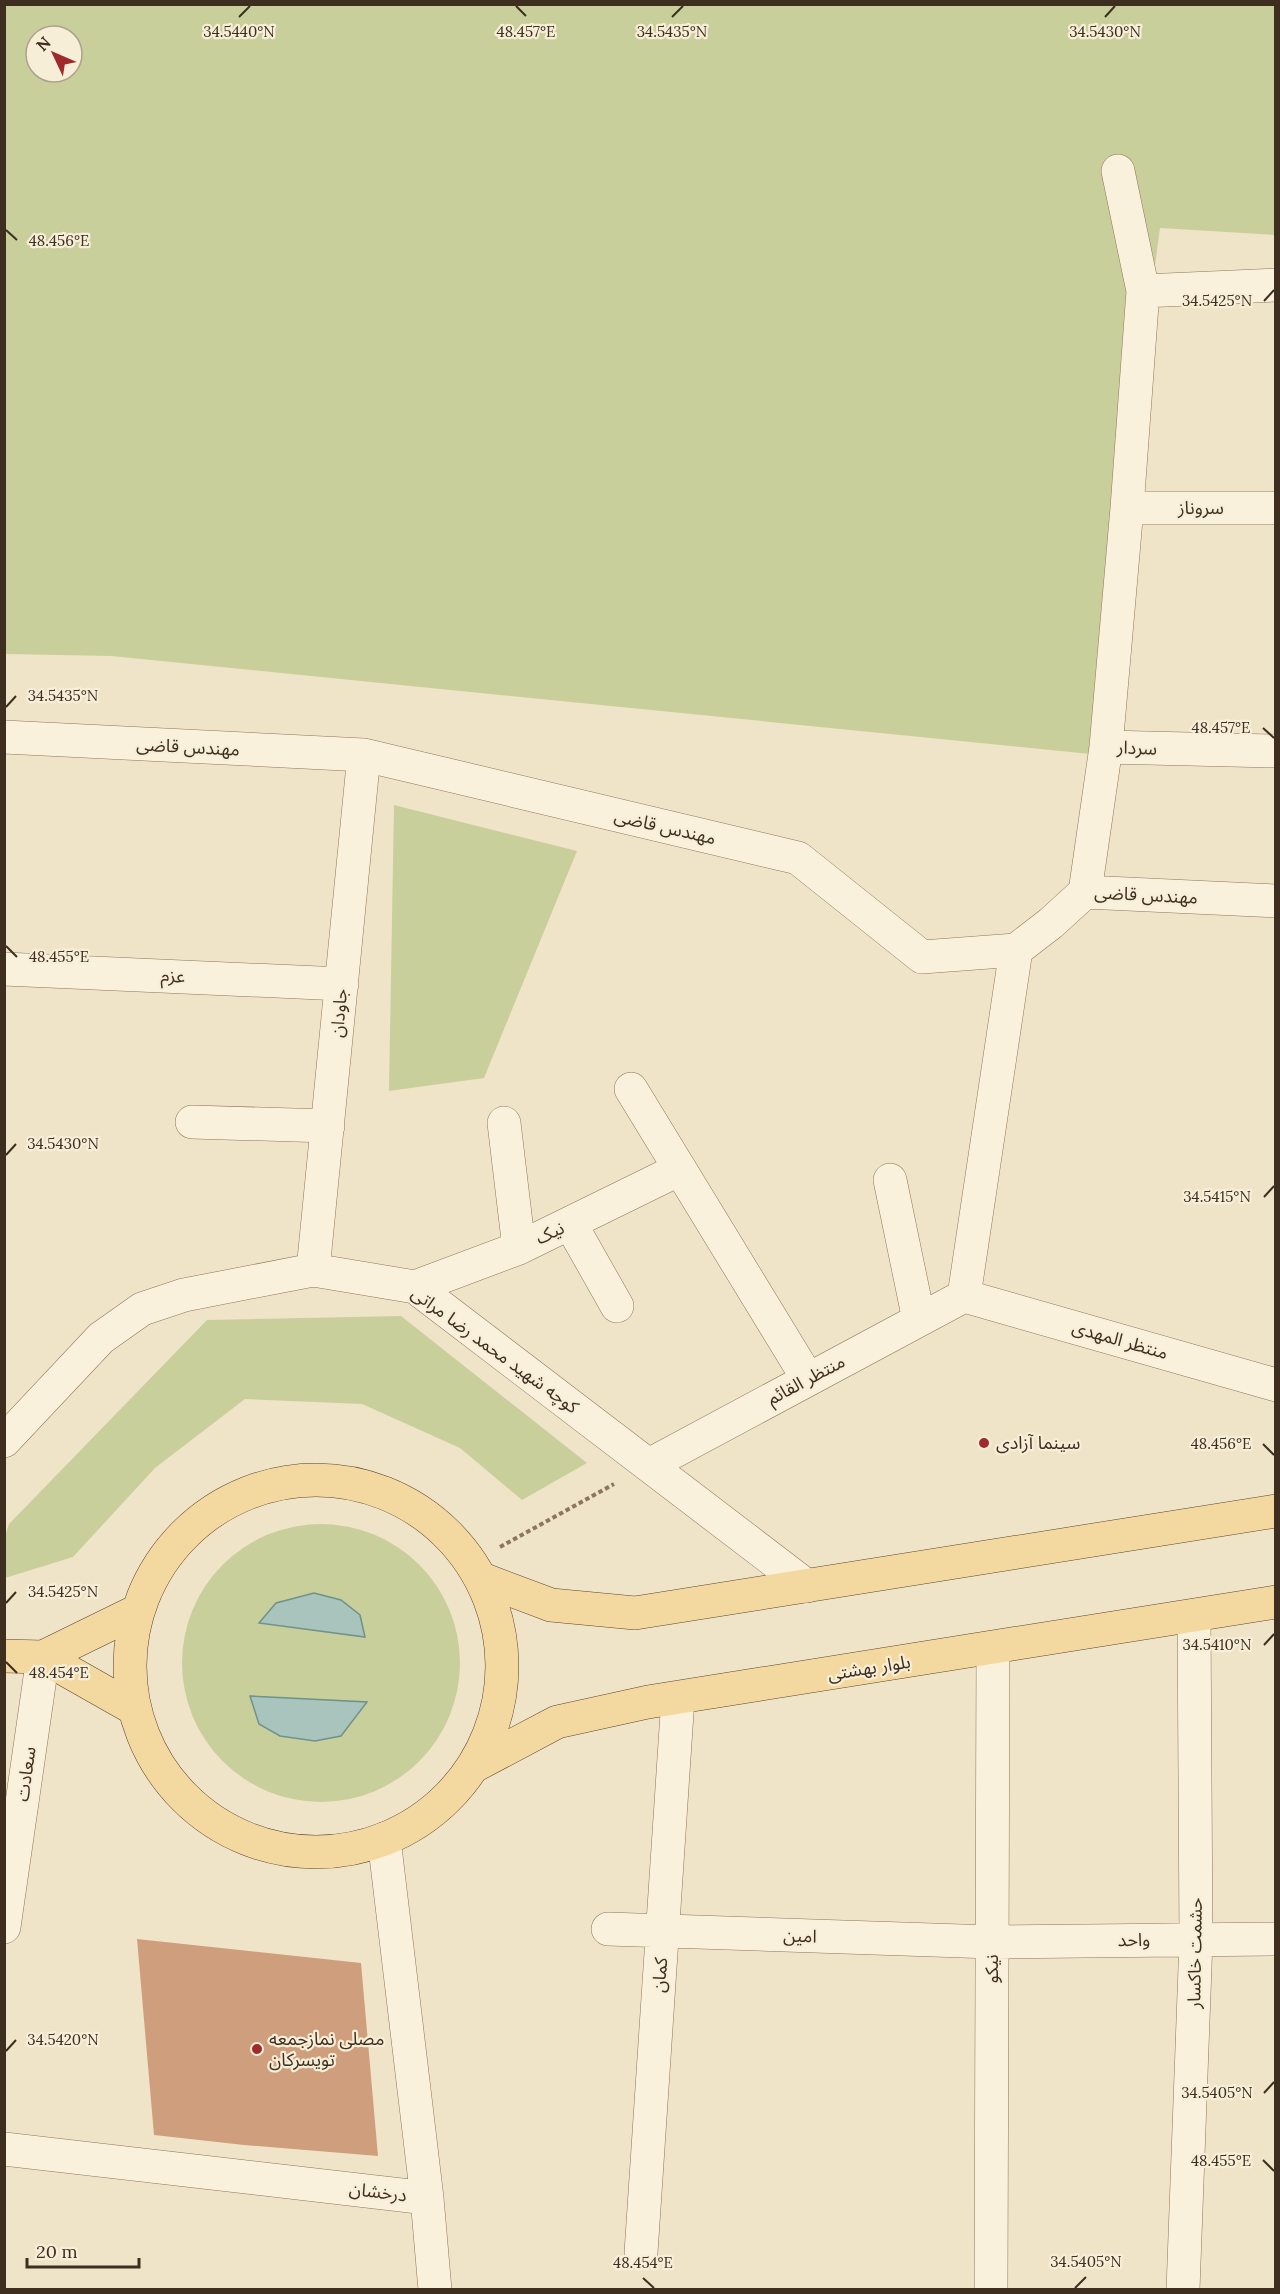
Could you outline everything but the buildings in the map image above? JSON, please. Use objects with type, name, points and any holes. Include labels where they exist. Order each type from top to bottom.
[{"type":"main road","points":[[324,1479],[372,1487],[416,1508],[454,1539],[476,1571],[499,1625],[503,1673],[495,1722],[474,1766],[443,1804],[403,1832],[357,1849],[308,1854],[260,1845],[216,1825],[178,1794],[150,1754],[133,1708],[129,1659],[138,1611],[158,1567],[189,1529],[229,1501],[275,1484],[324,1479]]},
{"type":"main road","points":[[476,1571],[551,1605],[635,1613],[1275,1511]]},
{"type":"main road","name":"بلوار بهشتی","points":[[474,1766],[557,1722],[678,1698],[1275,1602]]},
{"type":"main road","points":[[4,1656],[43,1657],[138,1611]]},
{"type":"main road","points":[[43,1657],[133,1708]]},
{"type":"street","points":[[1084,892],[1106,747],[1143,291],[1118,171]]},
{"type":"street","points":[[1143,291],[1275,285]]},
{"type":"street","name":"سروناز","points":[[1127,508],[1275,508]]},
{"type":"street","name":"مهندس قاضی","points":[[4,737],[364,755],[798,858],[922,957],[1016,950],[1051,923],[1084,892],[1275,901]]},
{"type":"street","name":"سردار","points":[[1106,747],[1275,751]]},
{"type":"street","name":"جاودان","points":[[313,1270],[364,755]]},
{"type":"street","points":[[964,1296],[1016,950]]},
{"type":"street","name":"عزم","points":[[4,969],[342,984]]},
{"type":"street","points":[[631,1089],[808,1379]]},
{"type":"street","points":[[192,1122],[328,1126]]},
{"type":"street","points":[[504,1123],[519,1248]]},
{"type":"street","name":"نیک","points":[[415,1287],[519,1248],[680,1169]]},
{"type":"street","points":[[890,1180],[919,1320]]},
{"type":"street","points":[[570,1223],[617,1306]]},
{"type":"street","name":"کوچه شهید محمد رضا مراتی","points":[[4,1441],[100,1338],[142,1309],[184,1294],[313,1270],[415,1287],[807,1586]]},
{"type":"street","name":"منتظر القائم","points":[[649,1465],[964,1296]]},
{"type":"street","name":"منتظر المهدی","points":[[964,1296],[1275,1385]]},
{"type":"street","name":"حشمت خاکسار","points":[[1183,2289],[1196,1940],[1194,1616]]},
{"type":"street","name":"نیکو","points":[[991,2289],[993,1648]]},
{"type":"street","name":"سعادت","points":[[4,1928],[43,1657]]},
{"type":"street","name":"کمان","points":[[641,2253],[678,1698]]},
{"type":"street","name":"درخشان","points":[[4,2149],[427,2198],[384,1839]]},
{"type":"street","name":"امین","points":[[608,1929],[992,1942]]},
{"type":"street","name":"واحد","points":[[992,1942],[1275,1939]]},
{"type":"street","points":[[427,2198],[435,2289]]},
{"type":"path","points":[[476,1571],[649,1465]]},
{"type":"green space","points":[[5,5],[1275,5],[1275,235],[1160,228],[1090,754],[111,656],[5,654]]},
{"type":"green space","points":[[394,805],[577,851],[484,1078],[389,1091]]},
{"type":"green space","points":[[401,1316],[587,1463],[522,1500],[460,1448],[362,1404],[245,1399],[155,1468],[73,1557],[5,1578],[5,1536],[9,1524],[207,1320]]},
{"type":"green space","points":[[321,1524],[361,1530],[387,1540],[409,1555],[429,1575],[450,1610],[457,1636],[460,1663],[454,1703],[444,1729],[429,1751],[409,1771],[374,1792],[348,1799],[321,1802],[281,1796],[255,1786],[233,1771],[213,1751],[192,1716],[185,1690],[182,1663],[188,1623],[198,1597],[213,1575],[233,1555],[268,1534],[294,1527]]},
{"type":"water","points":[[314,1593],[341,1600],[360,1615],[365,1637],[259,1623],[276,1603]]},
{"type":"water","points":[[250,1696],[367,1702],[341,1736],[315,1741],[280,1736],[259,1724]]},
{"type":"place","name":"سینما آزادی","points":[[984,1443]]},
{"type":"place","name":"مصلی نمازجمعه تویسرکان","points":[[257,2049]]}]
